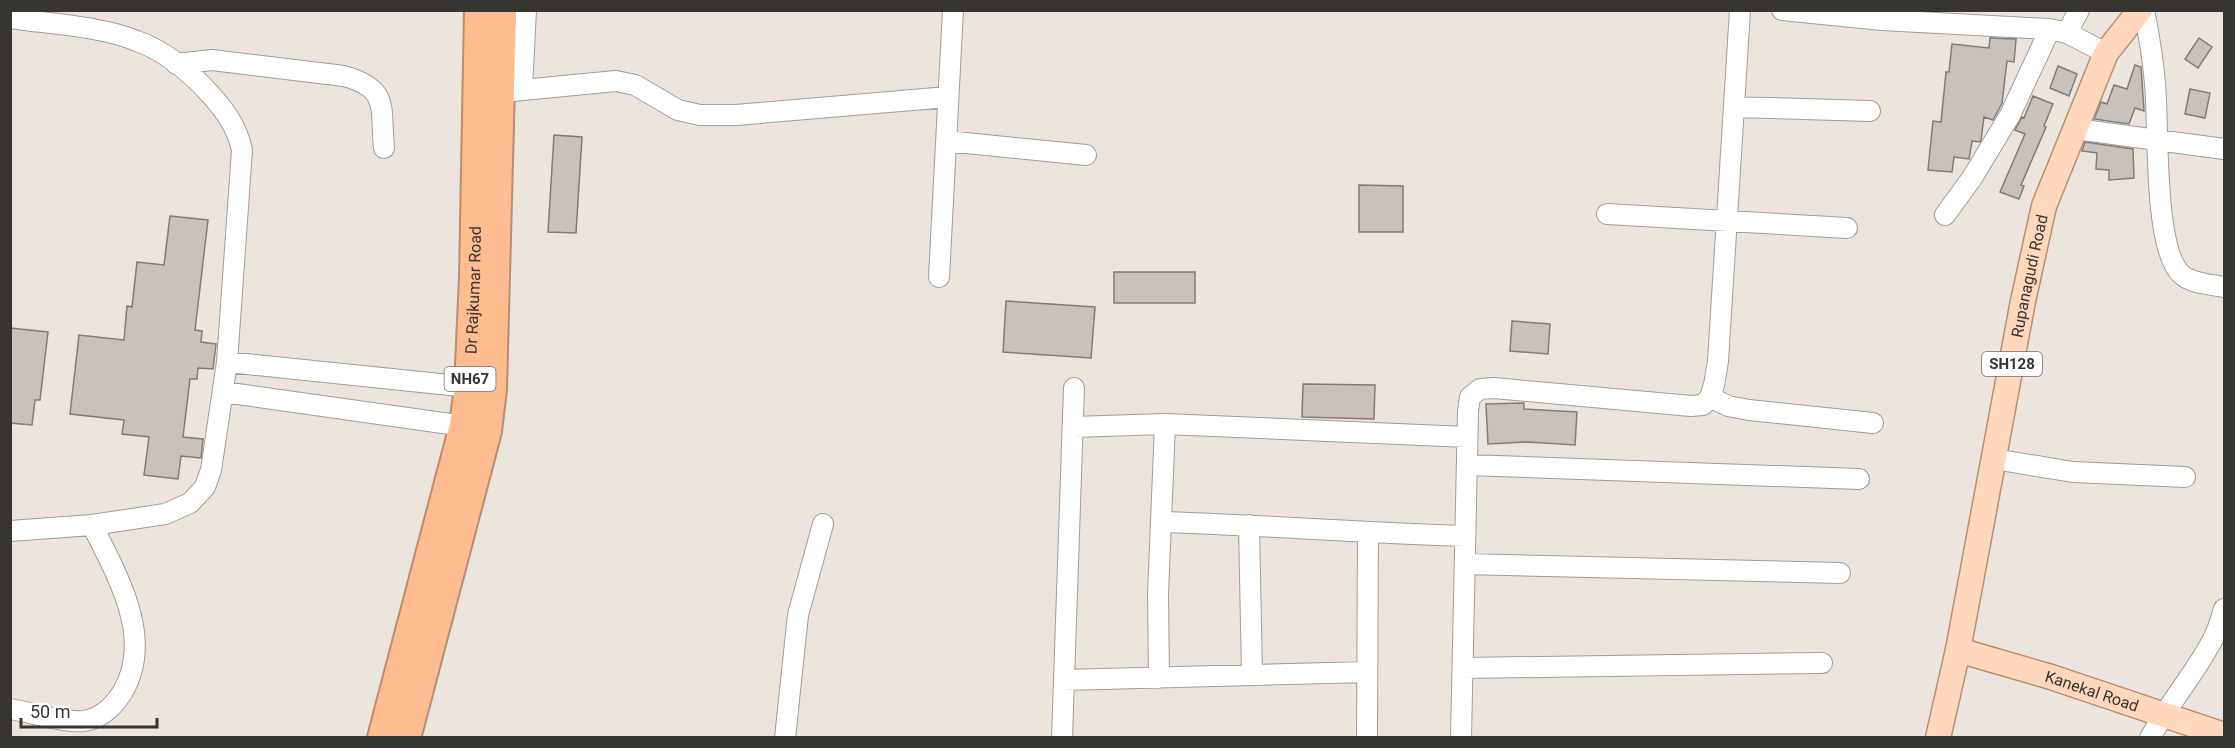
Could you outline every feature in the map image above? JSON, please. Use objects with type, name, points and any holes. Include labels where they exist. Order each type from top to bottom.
[{"type":"highway","name":"Dr Rajkumar Road","points":[[382,738],[464,426],[470,387],[479,10]]},
{"type":"highway","name":"Dr Rajkumar Road","points":[[406,738],[487,431],[492,389],[512,90],[502,10]]},
{"type":"main road","name":"Rupanagudi Road","points":[[1938,738],[1958,650],[2025,290],[2044,206],[2106,53],[2142,10]]},
{"type":"main road","name":"Kanekal Road","points":[[1958,650],[2051,676],[2224,735]]},
{"type":"street","points":[[526,10],[512,90],[616,81],[634,85],[678,110],[699,115],[736,115],[948,97]]},
{"type":"street","points":[[939,277],[953,10]]},
{"type":"street","points":[[1461,738],[1464,536],[1470,397],[1480,389],[1494,388],[1691,406],[1703,405],[1710,397],[1718,361],[1740,10]]},
{"type":"street","points":[[1782,10],[1882,20],[1935,22],[1971,17],[2016,19],[2058,31],[2106,53]]},
{"type":"street","points":[[1945,214],[1972,178],[2058,31],[2079,10]]},
{"type":"street","points":[[2142,10],[2155,85],[2160,201],[2169,253],[2181,275],[2192,280],[2224,287]]},
{"type":"street","points":[[10,18],[105,32],[137,40],[164,54],[200,83],[227,114],[238,134],[242,150],[227,362],[211,470],[205,487],[190,503],[165,514],[92,525],[10,531]]},
{"type":"street","points":[[176,64],[212,60],[344,76],[362,81],[373,88],[380,99],[384,148]]},
{"type":"street","points":[[1734,107],[1870,111]]},
{"type":"street","points":[[2076,129],[2224,149]]},
{"type":"street","points":[[945,141],[1086,154]]},
{"type":"street","points":[[1607,214],[1846,228]]},
{"type":"street","points":[[227,362],[470,387]]},
{"type":"street","points":[[1062,738],[1074,388]]},
{"type":"street","points":[[223,392],[464,426]]},
{"type":"street","points":[[1710,397],[1728,406],[1749,410],[1874,423]]},
{"type":"street","points":[[1073,427],[1165,424],[1467,437]]},
{"type":"street","points":[[1159,678],[1158,594],[1165,424]]},
{"type":"street","points":[[1994,459],[2073,472],[2185,477]]},
{"type":"street","points":[[1467,465],[1859,479]]},
{"type":"street","points":[[1162,522],[1464,536]]},
{"type":"street","points":[[785,738],[798,615],[823,524]]},
{"type":"street","points":[[10,709],[81,721],[98,717],[116,704],[131,678],[135,639],[124,589],[92,525]]},
{"type":"street","points":[[1249,525],[1252,675]]},
{"type":"street","points":[[1367,738],[1368,533]]},
{"type":"street","points":[[1465,564],[1840,573]]},
{"type":"street","points":[[2150,738],[2162,715],[2214,636],[2224,609]]},
{"type":"street","points":[[1463,668],[1822,663]]},
{"type":"street","points":[[1064,681],[1368,672]]},
{"type":"building","points":[[1990,38],[2016,39],[2014,62],[2007,61],[2002,103],[1993,120],[1984,117],[1981,140],[1980,142],[1972,141],[1969,159],[1954,157],[1952,172],[1928,170],[1933,121],[1941,122],[1946,72],[1949,72],[1952,44],[1989,48]]},
{"type":"building","points":[[2199,38],[2212,47],[2198,68],[2185,59]]},
{"type":"building","points":[[2135,65],[2141,67],[2144,111],[2135,108],[2129,124],[2094,119],[2101,102],[2107,104],[2114,85],[2127,89]]},
{"type":"building","points":[[2058,66],[2077,74],[2069,96],[2050,88]]},
{"type":"building","points":[[2190,89],[2210,93],[2205,118],[2185,114]]},
{"type":"building","points":[[2033,96],[2053,104],[2044,126],[2046,127],[2021,185],[2024,186],[2019,199],[2000,192],[2025,134],[2015,130],[2022,117],[2024,118]]},
{"type":"building","points":[[554,135],[582,137],[576,233],[548,232]]},
{"type":"building","points":[[2085,142],[2133,149],[2134,178],[2109,180],[2109,170],[2096,169],[2097,153],[2082,151]]},
{"type":"building","points":[[1359,185],[1403,186],[1403,232],[1359,232]]},
{"type":"building","points":[[170,216],[208,220],[195,330],[202,331],[201,342],[216,344],[213,369],[198,368],[197,379],[190,379],[183,437],[203,439],[201,458],[181,456],[178,479],[144,475],[149,437],[122,434],[124,420],[70,414],[79,335],[124,340],[127,306],[132,307],[137,262],[164,265]]},
{"type":"building","points":[[1114,272],[1195,272],[1195,303],[1114,303]]},
{"type":"building","points":[[1006,301],[1095,307],[1091,358],[1003,352]]},
{"type":"building","points":[[1512,321],[1550,324],[1548,354],[1510,351]]},
{"type":"building","points":[[10,328],[48,332],[40,400],[35,400],[32,425],[10,423]]},
{"type":"building","points":[[1303,384],[1375,385],[1374,419],[1302,417]]},
{"type":"building","points":[[1524,403],[1524,409],[1577,412],[1575,445],[1528,442],[1488,444],[1486,404]]}]
